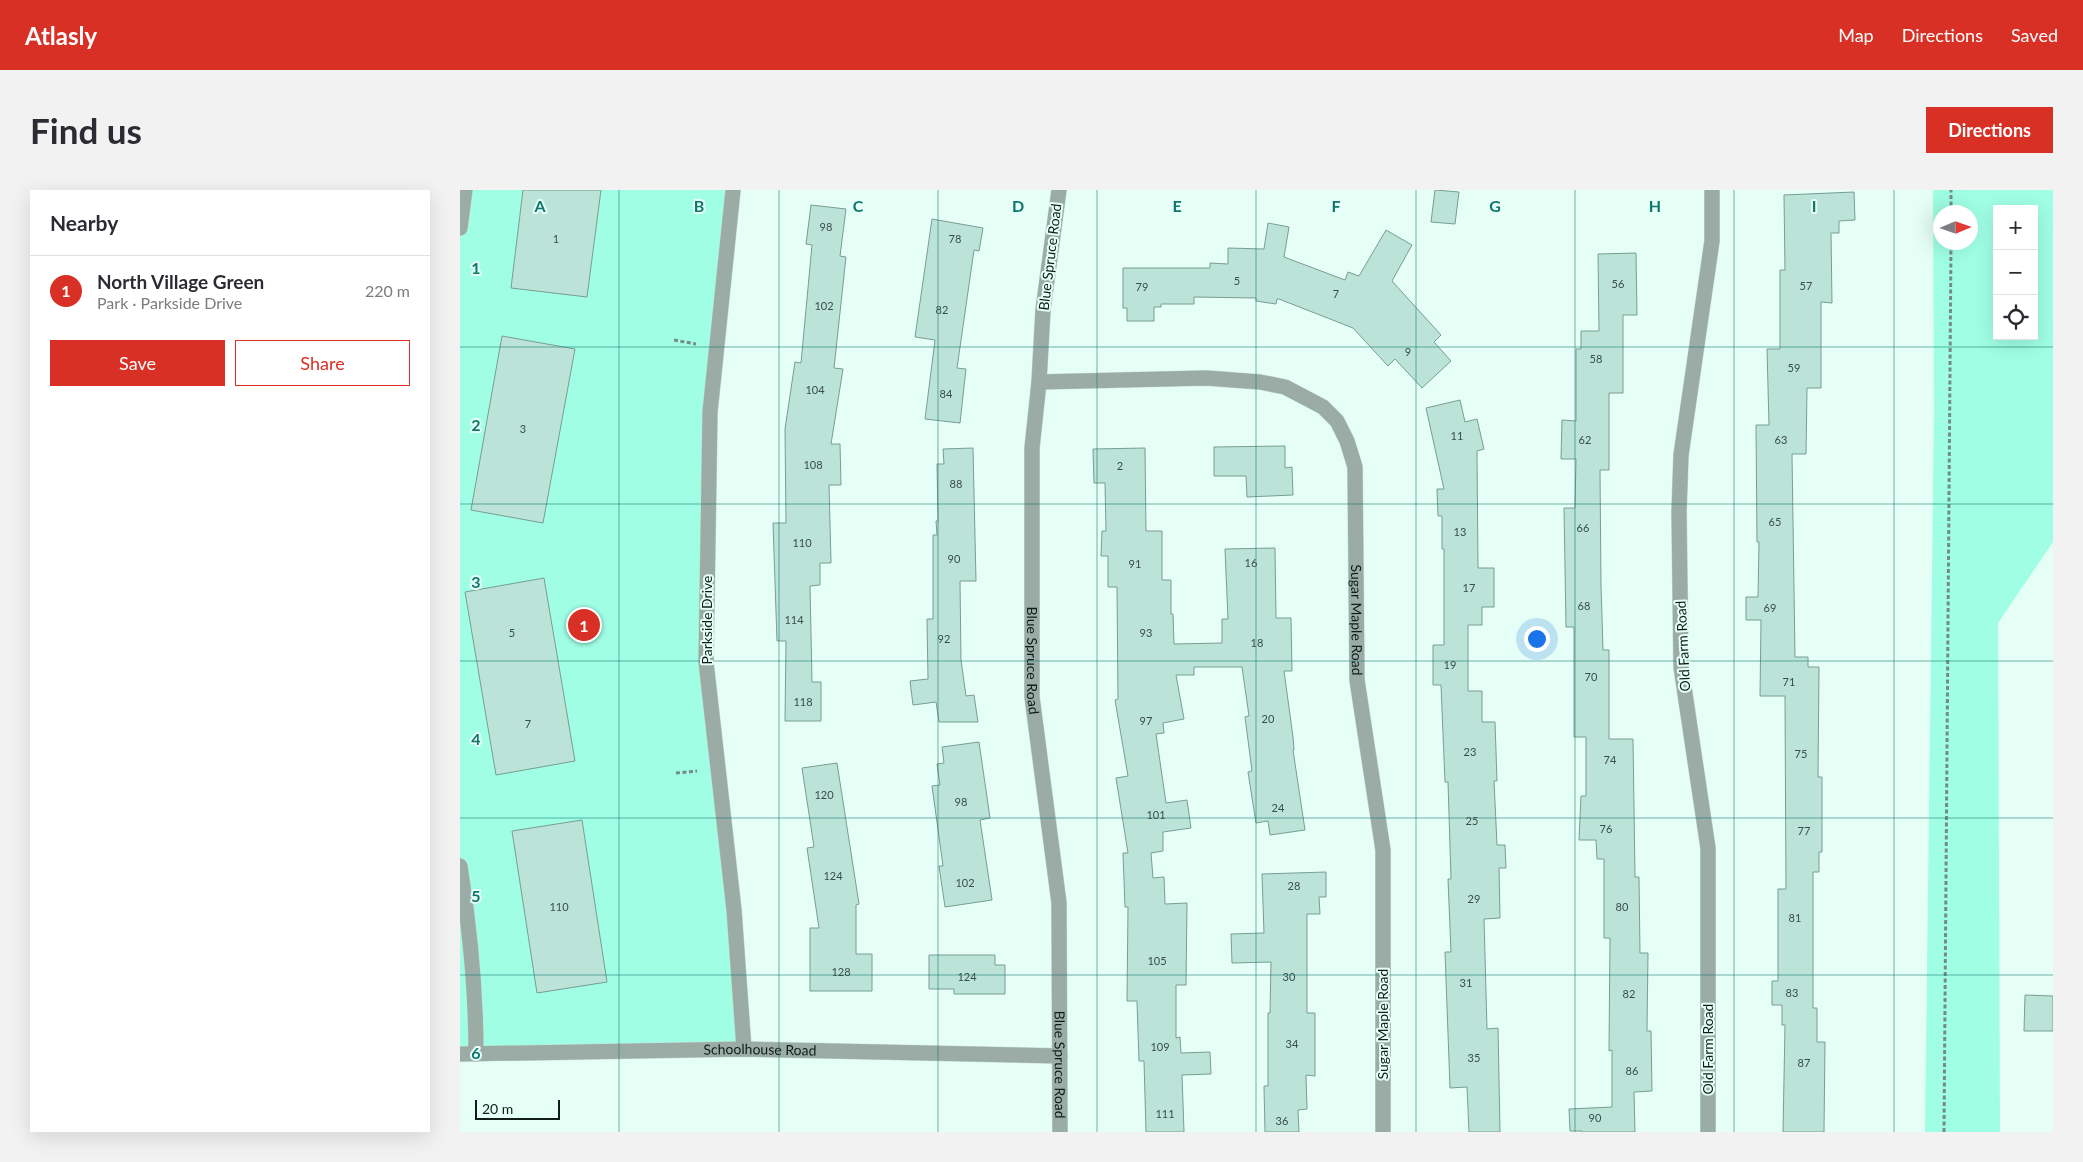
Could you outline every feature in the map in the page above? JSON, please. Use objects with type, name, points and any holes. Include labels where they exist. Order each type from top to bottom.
[{"type":"street","points":[[460,228],[465,190]]},
{"type":"street","name":"Parkside Drive","points":[[733,190],[710,412],[706,662],[734,910],[744,1050]]},
{"type":"street","name":"Blue Spruce Road","points":[[1059,190],[1043,310],[1039,382],[1032,448],[1032,697],[1059,903],[1060,1132]]},
{"type":"street","name":"Old Farm Road","points":[[1708,1132],[1708,848],[1681,668],[1679,512],[1681,455],[1712,241],[1712,190]]},
{"type":"street","name":"Sugar Maple Road","points":[[1039,382],[1206,378],[1260,382],[1285,387],[1323,407],[1337,421],[1347,441],[1355,467],[1357,680],[1383,850],[1383,1132]]},
{"type":"street","points":[[460,866],[472,943],[476,1001],[476,1054]]},
{"type":"street","name":"Schoolhouse Road","points":[[460,1054],[744,1050],[1060,1056]]},
{"type":"path","points":[[1951,205],[1952,190]]},
{"type":"path","points":[[1944,1132],[1951,250]]},
{"type":"green space","points":[[460,190],[730,190],[706,413],[709,715],[744,1049],[460,1052]]},
{"type":"green space","points":[[1933,190],[2053,190],[2053,542],[1998,623],[2000,1132],[1925,1132],[1934,411],[1933,250],[1978,250],[1978,205],[1933,205]]},
{"type":"building","points":[[523,190],[601,190],[587,297],[511,288]]},
{"type":"building","points":[[1435,190],[1459,192],[1455,224],[1431,222]]},
{"type":"building","points":[[1854,192],[1855,220],[1839,221],[1839,233],[1831,233],[1832,303],[1821,302],[1821,388],[1807,388],[1806,454],[1792,454],[1795,657],[1808,657],[1808,667],[1819,667],[1818,777],[1822,777],[1822,852],[1819,852],[1819,872],[1813,872],[1813,1008],[1817,1008],[1817,1042],[1825,1042],[1824,1132],[1783,1132],[1785,1025],[1782,1025],[1782,1005],[1772,1005],[1772,981],[1778,981],[1778,889],[1786,889],[1785,696],[1760,696],[1761,620],[1746,620],[1746,597],[1758,597],[1759,542],[1757,542],[1756,425],[1769,425],[1767,349],[1780,349],[1780,270],[1785,270],[1784,195]]},
{"type":"building","points":[[811,205],[846,209],[840,256],[846,257],[834,368],[843,369],[831,444],[840,444],[841,485],[829,485],[831,563],[820,563],[820,585],[810,586],[812,682],[821,682],[821,721],[785,721],[786,641],[777,641],[773,523],[786,523],[785,429],[795,362],[801,363],[812,245],[806,244]]},
{"type":"building","points":[[932,219],[983,228],[979,251],[974,250],[957,368],[966,369],[960,423],[925,419],[935,340],[915,337]]},
{"type":"building","points":[[1268,223],[1289,227],[1284,257],[1345,280],[1348,272],[1359,276],[1386,230],[1412,245],[1392,281],[1441,335],[1434,342],[1451,361],[1422,388],[1395,359],[1388,366],[1353,328],[1279,299],[1277,299],[1276,304],[1256,301],[1256,298],[1194,297],[1194,304],[1161,304],[1161,307],[1154,307],[1154,321],[1127,321],[1127,308],[1123,308],[1123,268],[1210,268],[1210,263],[1228,264],[1228,248],[1264,249]]},
{"type":"building","points":[[1636,253],[1637,315],[1623,315],[1623,393],[1609,393],[1609,470],[1600,470],[1601,585],[1603,650],[1609,650],[1609,739],[1633,739],[1635,877],[1639,877],[1640,953],[1648,953],[1647,1031],[1651,1031],[1652,1091],[1634,1092],[1635,1132],[1582,1132],[1570,1131],[1569,1109],[1612,1107],[1612,1050],[1609,1051],[1610,938],[1604,938],[1604,859],[1597,859],[1596,840],[1579,840],[1581,796],[1586,796],[1586,737],[1574,737],[1574,627],[1566,627],[1564,508],[1575,508],[1576,459],[1561,459],[1562,420],[1576,421],[1576,349],[1581,349],[1581,331],[1599,331],[1598,254]]},
{"type":"building","points":[[502,336],[575,349],[543,523],[471,510]]},
{"type":"building","points":[[1460,400],[1465,422],[1477,419],[1484,449],[1477,451],[1478,568],[1494,568],[1494,607],[1482,607],[1482,625],[1468,625],[1468,691],[1482,691],[1482,722],[1495,722],[1497,781],[1494,781],[1497,845],[1505,845],[1506,868],[1499,868],[1500,918],[1484,919],[1487,1029],[1498,1028],[1500,1132],[1469,1132],[1467,1087],[1450,1088],[1445,952],[1451,952],[1448,879],[1451,879],[1448,782],[1445,782],[1441,685],[1433,685],[1433,645],[1444,645],[1444,549],[1442,549],[1442,516],[1438,516],[1437,489],[1444,489],[1426,408]]},
{"type":"building","points":[[1285,446],[1285,468],[1292,467],[1293,495],[1247,497],[1246,476],[1214,476],[1214,447]]},
{"type":"building","points":[[973,448],[976,581],[960,581],[961,660],[966,696],[974,695],[978,722],[939,722],[936,702],[913,705],[910,681],[928,679],[927,619],[933,619],[933,535],[937,535],[936,521],[938,521],[937,464],[944,464],[943,449]]},
{"type":"building","points":[[1145,448],[1146,531],[1162,531],[1162,580],[1171,580],[1171,614],[1173,614],[1174,644],[1222,643],[1222,619],[1228,619],[1225,549],[1275,548],[1276,618],[1291,618],[1292,671],[1284,671],[1305,830],[1270,835],[1268,821],[1256,823],[1248,772],[1252,771],[1245,717],[1249,716],[1242,667],[1194,667],[1194,675],[1176,675],[1184,719],[1163,723],[1164,733],[1156,734],[1166,803],[1187,800],[1191,828],[1163,832],[1163,851],[1151,853],[1153,878],[1164,877],[1165,904],[1187,903],[1186,985],[1176,985],[1176,1038],[1180,1037],[1181,1053],[1210,1052],[1211,1074],[1182,1075],[1184,1132],[1146,1132],[1144,1061],[1139,1061],[1137,1001],[1127,1001],[1128,907],[1125,907],[1123,853],[1128,853],[1116,778],[1128,776],[1115,700],[1118,699],[1117,587],[1108,587],[1108,556],[1101,556],[1102,531],[1106,531],[1105,483],[1094,483],[1093,449]]},
{"type":"building","points":[[544,578],[575,761],[496,775],[465,592]]},
{"type":"building","points":[[979,742],[990,818],[980,820],[992,900],[945,907],[939,866],[943,866],[932,786],[940,785],[937,764],[944,763],[942,747]]},
{"type":"building","points":[[837,763],[859,904],[856,905],[856,954],[872,954],[872,991],[810,991],[810,928],[819,928],[807,848],[814,847],[802,768]]},
{"type":"building","points":[[582,820],[607,982],[537,993],[512,831]]},
{"type":"building","points":[[1326,872],[1326,897],[1319,897],[1320,914],[1307,914],[1307,1013],[1315,1013],[1315,1076],[1306,1075],[1307,1109],[1298,1110],[1299,1132],[1265,1132],[1264,1086],[1268,1086],[1268,1013],[1270,1013],[1271,962],[1232,963],[1231,934],[1264,933],[1262,874]]},
{"type":"building","points":[[929,955],[995,955],[995,965],[1005,965],[1005,994],[954,994],[954,989],[929,989]]},
{"type":"building","points":[[2025,995],[2053,996],[2053,1031],[2024,1031]]},
{"type":"place","name":"North Village Green","points":[[584,625]]}]
